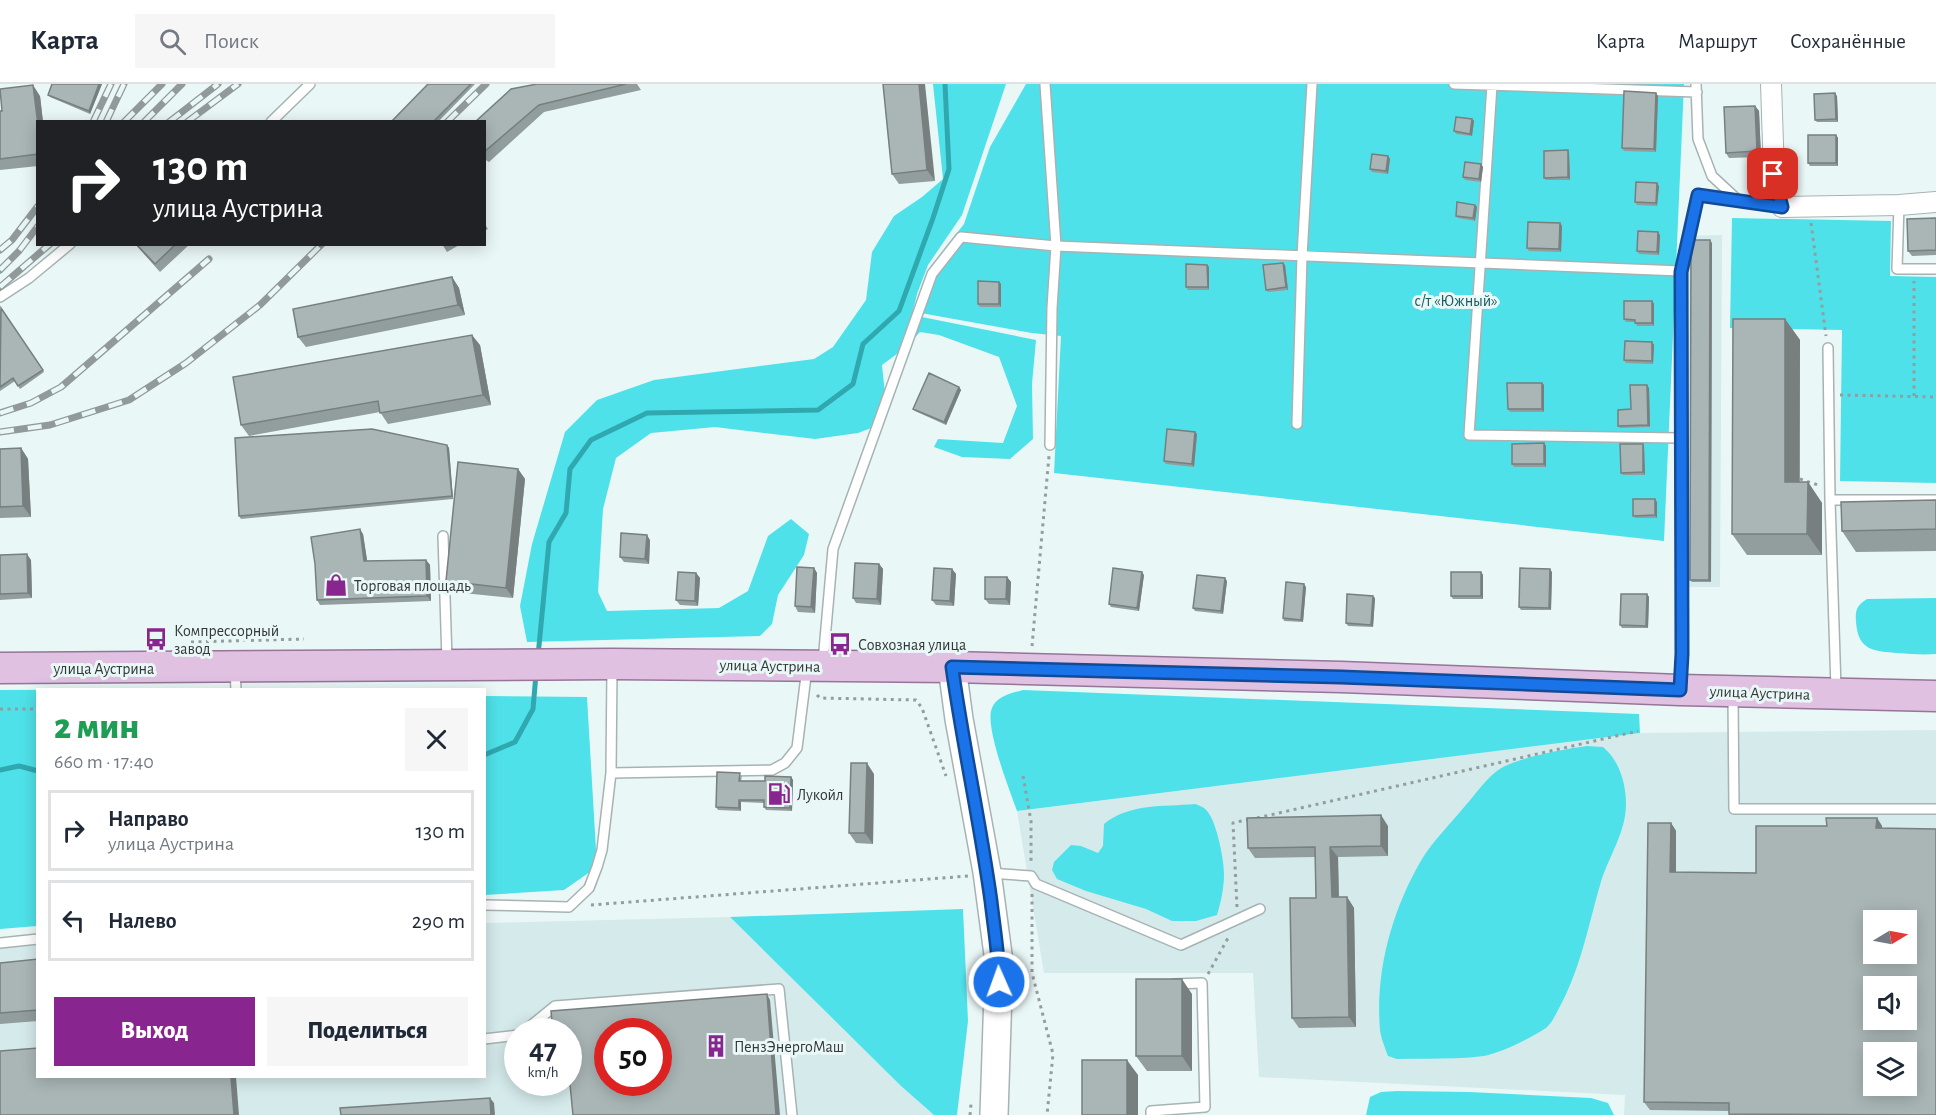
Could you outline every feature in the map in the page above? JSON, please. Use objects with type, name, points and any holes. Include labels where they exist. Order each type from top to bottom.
[{"type":"main road","name":"улица Аустрина","points":[[0,668],[235,679],[447,666],[613,664],[812,672],[952,667],[1341,677],[1836,695],[1936,696]]},
{"type":"main road","points":[[952,667],[978,874],[999,962],[982,1109]]},
{"type":"street","points":[[1771,84],[1773,174],[1782,207],[1936,202]]},
{"type":"lane","points":[[273,120],[310,84]]},
{"type":"lane","points":[[1045,84],[1056,246],[1050,445]]},
{"type":"lane","points":[[1297,424],[1302,256],[1312,84]]},
{"type":"lane","points":[[1454,84],[1696,88],[1698,139],[1712,176],[1739,201]]},
{"type":"lane","points":[[1492,85],[1469,435],[1680,438]]},
{"type":"lane","points":[[1680,690],[1682,654],[1681,272],[1698,195],[1782,207]]},
{"type":"lane","points":[[1899,205],[1898,269],[1936,268]]},
{"type":"lane","points":[[611,773],[772,770],[785,763],[797,748],[833,549],[932,274],[961,237],[1056,246],[1681,272]]},
{"type":"lane","points":[[0,297],[29,278],[68,246]]},
{"type":"lane","points":[[1828,348],[1836,695]]},
{"type":"lane","points":[[1830,495],[1936,500]]},
{"type":"lane","points":[[443,536],[447,666]]},
{"type":"lane","points":[[486,905],[568,907],[589,888],[602,850],[611,773],[613,664]]},
{"type":"lane","points":[[1733,691],[1734,809],[1936,809]]},
{"type":"lane","points":[[978,874],[1031,876],[1036,884],[1181,945],[1260,909]]},
{"type":"lane","points":[[0,943],[36,939]]},
{"type":"lane","points":[[1151,1115],[1151,1111],[1205,1107],[1202,983],[1168,984]]},
{"type":"lane","points":[[540,1018],[555,1006],[779,989],[792,1115]]},
{"type":"lane","points":[[486,1039],[504,1037]]},
{"type":"path","points":[[1808,207],[1828,348]]},
{"type":"path","points":[[1914,269],[1914,396]]},
{"type":"path","points":[[1829,395],[1936,397]]},
{"type":"path","points":[[1031,669],[1050,445]]},
{"type":"path","points":[[1800,479],[1830,495]]},
{"type":"path","points":[[182,642],[304,639]]},
{"type":"path","points":[[812,672],[820,698],[916,700],[922,708],[948,781]]},
{"type":"path","points":[[0,709],[36,709]]},
{"type":"path","points":[[1202,983],[1238,919],[1233,823],[1638,731]]},
{"type":"path","points":[[1023,776],[1031,821],[1032,973],[1053,1054],[1047,1115]]},
{"type":"path","points":[[568,907],[978,874]]},
{"type":"path","points":[[970,1115],[982,1109]]},
{"type":"shaded area","points":[[1722,235],[1720,587],[1685,587],[1684,236]]},
{"type":"shaded area","points":[[1936,730],[1936,1115],[1624,1115],[1625,1095],[1259,1077],[1253,973],[1044,973],[1017,811],[1640,733]]},
{"type":"shaded area","points":[[730,917],[901,1086],[934,1115],[0,1115],[0,948],[36,945],[36,1078],[486,1078],[486,923]]},
{"type":"green space","points":[[933,84],[1006,84],[962,215],[928,265],[912,315],[1036,340],[1032,384],[1033,439],[1010,459],[962,457],[934,447],[938,439],[1003,443],[1017,406],[999,357],[939,335],[920,332],[905,348],[882,365],[885,394],[882,424],[858,433],[815,439],[715,427],[651,433],[616,458],[603,509],[598,592],[607,611],[719,608],[748,591],[768,536],[791,519],[809,534],[804,555],[778,595],[772,624],[760,636],[527,642],[520,606],[532,544],[565,432],[597,400],[654,380],[814,359],[833,347],[866,300],[872,252],[894,216],[943,179]]},
{"type":"green space","name":"с/т «Южный»","points":[[1026,84],[1684,84],[1664,541],[1054,473],[1061,336],[915,312],[931,266],[964,224],[990,147]]},
{"type":"green space","points":[[1732,218],[1891,221],[1890,276],[1936,277],[1936,483],[1840,481],[1842,330],[1730,328]]},
{"type":"green space","points":[[1936,598],[1936,654],[1875,650],[1869,648],[1860,639],[1857,632],[1856,611],[1867,599]]},
{"type":"green space","points":[[0,690],[36,690],[36,926],[0,929]]},
{"type":"green space","points":[[1023,690],[1639,714],[1640,733],[1017,811],[999,759],[990,717],[997,701]]},
{"type":"green space","points":[[486,696],[587,697],[597,867],[564,890],[486,895]]},
{"type":"green space","points":[[1587,746],[1603,747],[1609,752],[1621,772],[1625,788],[1625,815],[1620,835],[1603,875],[1578,964],[1553,1020],[1546,1028],[1524,1040],[1499,1052],[1484,1056],[1397,1059],[1388,1056],[1380,1030],[1379,1008],[1383,963],[1394,920],[1422,859],[1482,785],[1498,770],[1511,763],[1532,757]]},
{"type":"green space","points":[[1195,804],[1204,808],[1208,813],[1216,828],[1221,849],[1224,879],[1217,915],[1196,921],[1172,921],[1146,909],[1086,891],[1057,879],[1052,870],[1054,862],[1071,845],[1081,846],[1098,853],[1103,846],[1104,824],[1114,817],[1147,807]]},
{"type":"green space","points":[[963,909],[968,1021],[957,1115],[934,1115],[901,1086],[730,917]]},
{"type":"green space","points":[[1381,1092],[1591,1098],[1608,1103],[1614,1115],[1366,1115],[1370,1097]]},
{"type":"building","points":[[52,84],[99,84],[89,111],[48,95]]},
{"type":"building","points":[[428,84],[471,84],[435,120],[393,120]]},
{"type":"building","points":[[537,84],[626,84],[539,105],[486,150],[486,120],[477,120],[511,89]]},
{"type":"building","points":[[883,84],[919,84],[927,170],[892,174]]},
{"type":"building","points":[[33,85],[37,120],[36,154],[0,159],[0,111],[2,111],[0,89]]},
{"type":"building","points":[[1624,91],[1656,93],[1654,149],[1622,148]]},
{"type":"building","points":[[1835,93],[1836,119],[1815,120],[1814,94]]},
{"type":"building","points":[[1755,106],[1757,151],[1726,153],[1724,107]]},
{"type":"building","points":[[1456,117],[1472,119],[1470,134],[1454,131]]},
{"type":"building","points":[[1808,135],[1836,135],[1836,163],[1808,163]]},
{"type":"building","points":[[1568,150],[1568,177],[1544,178],[1544,151]]},
{"type":"building","points":[[1372,154],[1388,156],[1386,171],[1370,169]]},
{"type":"building","points":[[1465,162],[1481,164],[1479,179],[1463,177]]},
{"type":"building","points":[[1636,182],[1657,183],[1656,203],[1635,202]]},
{"type":"building","points":[[1457,202],[1475,205],[1473,218],[1456,216]]},
{"type":"building","points":[[1936,218],[1936,250],[1908,251],[1907,219]]},
{"type":"building","points":[[1528,222],[1560,223],[1559,249],[1527,248]]},
{"type":"building","points":[[1638,231],[1658,232],[1657,252],[1637,251]]},
{"type":"building","points":[[1691,240],[1710,240],[1709,580],[1690,580]]},
{"type":"building","points":[[138,246],[174,246],[155,264]]},
{"type":"building","points":[[1283,263],[1286,287],[1266,290],[1263,265]]},
{"type":"building","points":[[1186,264],[1207,265],[1208,287],[1186,287]]},
{"type":"building","points":[[452,277],[458,305],[298,337],[293,309]]},
{"type":"building","points":[[978,281],[999,282],[999,304],[978,304]]},
{"type":"building","points":[[1624,301],[1652,301],[1652,323],[1635,323],[1635,320],[1624,319]]},
{"type":"building","points":[[1,308],[43,370],[18,386],[13,378],[0,387]]},
{"type":"building","points":[[1733,319],[1785,319],[1785,482],[1808,482],[1807,534],[1732,534]]},
{"type":"building","points":[[472,335],[483,395],[380,413],[378,401],[241,425],[233,377]]},
{"type":"building","points":[[1625,341],[1652,342],[1652,361],[1624,360]]},
{"type":"building","points":[[929,373],[959,387],[944,422],[913,409]]},
{"type":"building","points":[[1507,383],[1542,383],[1542,409],[1508,409]]},
{"type":"building","points":[[1630,385],[1647,385],[1648,425],[1618,426],[1618,410],[1631,409]]},
{"type":"building","points":[[372,429],[447,445],[452,496],[239,516],[235,438]]},
{"type":"building","points":[[1167,429],[1195,432],[1192,464],[1164,461]]},
{"type":"building","points":[[1544,443],[1544,464],[1512,464],[1512,444]]},
{"type":"building","points":[[1620,444],[1643,444],[1643,472],[1621,473]]},
{"type":"building","points":[[21,448],[23,506],[0,507],[0,449]]},
{"type":"building","points":[[458,462],[518,469],[506,588],[446,581]]},
{"type":"building","points":[[1633,499],[1655,499],[1655,515],[1633,516]]},
{"type":"building","points":[[1936,500],[1936,529],[1842,531],[1841,502]]},
{"type":"building","points":[[360,529],[364,561],[426,560],[427,596],[317,600],[311,537]]},
{"type":"building","points":[[621,533],[647,535],[645,559],[620,557]]},
{"type":"building","points":[[27,554],[28,593],[0,594],[0,555]]},
{"type":"building","points":[[855,563],[879,564],[877,599],[853,598]]},
{"type":"building","points":[[797,567],[814,568],[811,607],[795,606]]},
{"type":"building","points":[[934,568],[952,569],[950,601],[932,600]]},
{"type":"building","points":[[1113,568],[1142,572],[1137,608],[1109,604]]},
{"type":"building","points":[[1520,568],[1550,569],[1549,608],[1519,607]]},
{"type":"building","points":[[678,572],[696,573],[695,601],[676,600]]},
{"type":"building","points":[[1451,572],[1481,572],[1481,596],[1451,596]]},
{"type":"building","points":[[1197,575],[1225,578],[1221,611],[1193,608]]},
{"type":"building","points":[[985,577],[1007,577],[1006,599],[985,599]]},
{"type":"building","points":[[1286,582],[1304,584],[1301,620],[1283,618]]},
{"type":"building","points":[[1347,594],[1373,596],[1371,625],[1346,623]]},
{"type":"building","points":[[1621,594],[1647,594],[1646,626],[1620,625]]},
{"type":"building","points":[[851,763],[867,763],[865,833],[849,833]]},
{"type":"building","points":[[717,772],[740,773],[739,781],[765,781],[765,776],[791,777],[790,808],[764,807],[764,800],[739,800],[739,808],[716,807]]},
{"type":"building","points":[[1381,815],[1381,846],[1330,847],[1332,897],[1347,897],[1349,1017],[1292,1018],[1290,898],[1316,898],[1315,847],[1248,848],[1247,818]]},
{"type":"building","points":[[1826,818],[1877,818],[1876,828],[1936,829],[1936,1115],[1729,1114],[1729,1103],[1644,1102],[1648,823],[1671,823],[1670,872],[1756,873],[1756,826],[1827,826]]},
{"type":"building","points":[[36,959],[36,1010],[0,1013],[0,963]]},
{"type":"building","points":[[1136,979],[1182,979],[1182,1056],[1136,1056]]},
{"type":"building","name":"ПензЭнергоМаш","points":[[767,994],[776,1115],[573,1115],[571,1096],[582,1096],[582,1018],[552,1018],[551,1011]]},
{"type":"building","points":[[36,1048],[36,1078],[231,1078],[234,1115],[0,1115],[0,1051]]},
{"type":"building","points":[[1082,1060],[1127,1060],[1127,1115],[1082,1115]]},
{"type":"building","points":[[490,1098],[491,1115],[341,1115],[340,1108]]},
{"type":"waterway","points":[[538,656],[549,542],[566,513],[570,469],[591,440],[647,413],[818,410],[853,384],[863,344],[899,311],[949,169],[945,84]]},
{"type":"waterway","points":[[486,754],[515,742],[533,709],[536,674]]},
{"type":"waterway","points":[[0,770],[19,766],[36,770]]},
{"type":"railway","points":[[94,120],[111,84]]},
{"type":"railway","points":[[107,120],[124,84]]},
{"type":"railway","points":[[126,120],[162,84]]},
{"type":"railway","points":[[146,120],[182,84]]},
{"type":"railway","points":[[172,120],[218,84]]},
{"type":"railway","points":[[190,120],[238,84]]},
{"type":"railway","points":[[449,120],[486,84]]},
{"type":"railway","points":[[0,250],[12,240],[36,209]]},
{"type":"railway","points":[[0,270],[19,251],[36,229]]},
{"type":"railway","points":[[0,287],[48,246]]},
{"type":"railway","points":[[0,432],[50,425],[129,400],[186,363],[260,305],[320,246]]},
{"type":"railway","points":[[0,413],[31,403],[61,387],[209,259]]},
{"type":"place","name":"Торговая площадь","points":[[336,585]]},
{"type":"place","name":"Компрессорный завод","points":[[156,639]]},
{"type":"place","name":"Совхозная улица","points":[[840,644]]},
{"type":"place","name":"Лукойл","points":[[779,794]]},
{"type":"place","name":"ПензЭнергоМаш","points":[[716,1046]]},
{"type":"route","points":[[999,982],[999,962],[987,873],[959,719],[952,667],[1341,677],[1680,690],[1682,654],[1681,272],[1698,195],[1782,207],[1773,174]]}]
